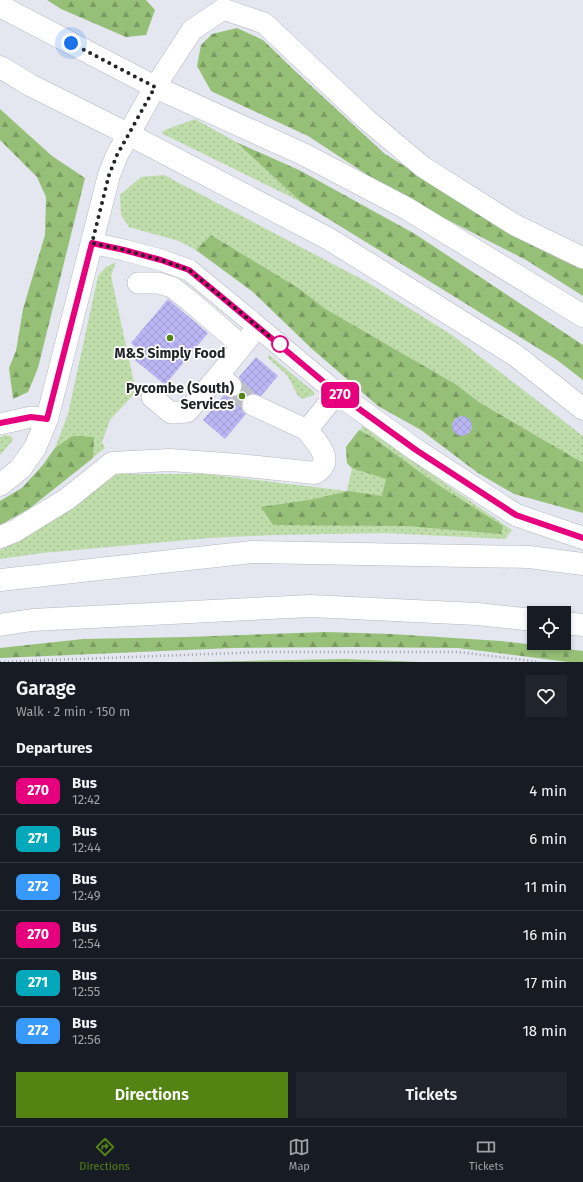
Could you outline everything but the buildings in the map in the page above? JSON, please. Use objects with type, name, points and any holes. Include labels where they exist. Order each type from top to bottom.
[{"type":"main road","points":[[0,6],[155,87],[303,154],[406,208],[583,316]]},
{"type":"main road","points":[[0,67],[30,85],[128,134],[329,239],[515,354],[583,409]]},
{"type":"main road","points":[[0,485],[20,469],[35,448],[47,419],[109,175],[117,155],[155,87]]},
{"type":"main road","points":[[337,393],[416,450],[516,515],[583,538]]},
{"type":"main road","points":[[0,537],[15,531],[67,499],[112,463],[170,460],[315,473],[322,467],[325,460],[323,452],[307,430]]},
{"type":"main road","points":[[0,580],[252,552],[529,557],[583,564]]},
{"type":"main road","points":[[0,625],[32,620],[311,606],[477,614],[527,619]]},
{"type":"main road","points":[[571,624],[583,626]]},
{"type":"street","points":[[155,87],[192,30],[223,9],[264,23],[367,120],[423,167],[515,225],[583,258]]},
{"type":"street","points":[[92,243],[161,260],[189,270],[337,393],[307,430],[253,405]]},
{"type":"street","points":[[138,283],[158,283],[172,287],[242,346]]},
{"type":"street","points":[[152,397],[171,413],[187,412],[224,381],[242,346],[258,327]]},
{"type":"street","points":[[0,424],[31,417],[47,419]]},
{"type":"path","points":[[0,662],[277,652],[460,652],[539,662]]},
{"type":"green space","points":[[47,0],[146,0],[155,10],[146,35],[126,37],[61,9]]},
{"type":"green space","points":[[237,28],[263,40],[385,154],[456,198],[583,264],[583,296],[526,260],[395,193],[308,136],[211,91],[197,66],[201,45],[212,34]]},
{"type":"green space","points":[[0,109],[52,156],[85,178],[38,368],[28,392],[13,399],[9,368],[16,351],[23,309],[45,235],[46,197],[37,177],[0,140]]},
{"type":"green space","points":[[195,119],[236,142],[301,202],[161,133],[165,130]]},
{"type":"green space","points":[[236,142],[299,170],[415,234],[583,345],[583,380],[557,360],[301,202]]},
{"type":"green space","points":[[164,175],[367,282],[452,335],[583,436],[583,466],[546,441],[479,402],[457,385],[324,308],[300,289],[211,235],[196,250],[179,241],[129,227],[121,215],[120,195],[141,177]]},
{"type":"green space","points":[[211,235],[300,289],[324,308],[457,385],[479,402],[583,463],[583,513],[514,494],[478,473],[421,430],[378,406],[311,348],[253,292],[196,250]]},
{"type":"green space","points":[[116,262],[111,276],[136,392],[110,420],[102,442],[105,448],[30,508],[0,525],[0,501],[22,488],[43,465],[55,448],[68,414],[98,276],[106,267]]},
{"type":"green space","points":[[269,355],[314,392],[314,395],[303,399],[298,396],[287,375],[268,358]]},
{"type":"green space","points":[[363,426],[512,530],[505,539],[385,533],[210,538],[42,553],[0,559],[0,550],[31,533],[116,474],[206,474],[347,491],[352,468],[347,463],[346,447]]},
{"type":"green space","points":[[359,430],[372,437],[432,481],[503,526],[501,534],[406,526],[273,525],[261,507],[315,499],[348,491],[382,496],[386,479],[352,468],[347,463],[346,447]]},
{"type":"green space","points":[[5,435],[11,436],[13,440],[0,455],[0,437]]},
{"type":"green space","points":[[72,436],[94,437],[93,458],[30,508],[0,525],[0,501],[22,488],[43,465],[55,448]]},
{"type":"green space","points":[[326,632],[391,634],[501,641],[527,644],[527,650],[571,650],[583,651],[583,662],[568,662],[458,648],[355,647],[232,648],[0,658],[0,648],[83,639]]},
{"type":"green space","points":[[345,659],[420,662],[196,662]]},
{"type":"tunnel","points":[[231,386],[253,405]]},
{"type":"bus line","name":"270","points":[[0,423],[31,417],[47,419],[92,243],[161,260],[189,270],[337,393],[416,450],[516,515],[583,538]]},
{"type":"place","name":"M&S Simply Food","points":[[170,338]]},
{"type":"place","name":"Pycombe (South) Services","points":[[242,396]]},
{"type":"route","points":[[71,43],[155,87],[117,155],[109,175],[92,243],[161,260],[189,270],[281,346],[280,344]]}]
